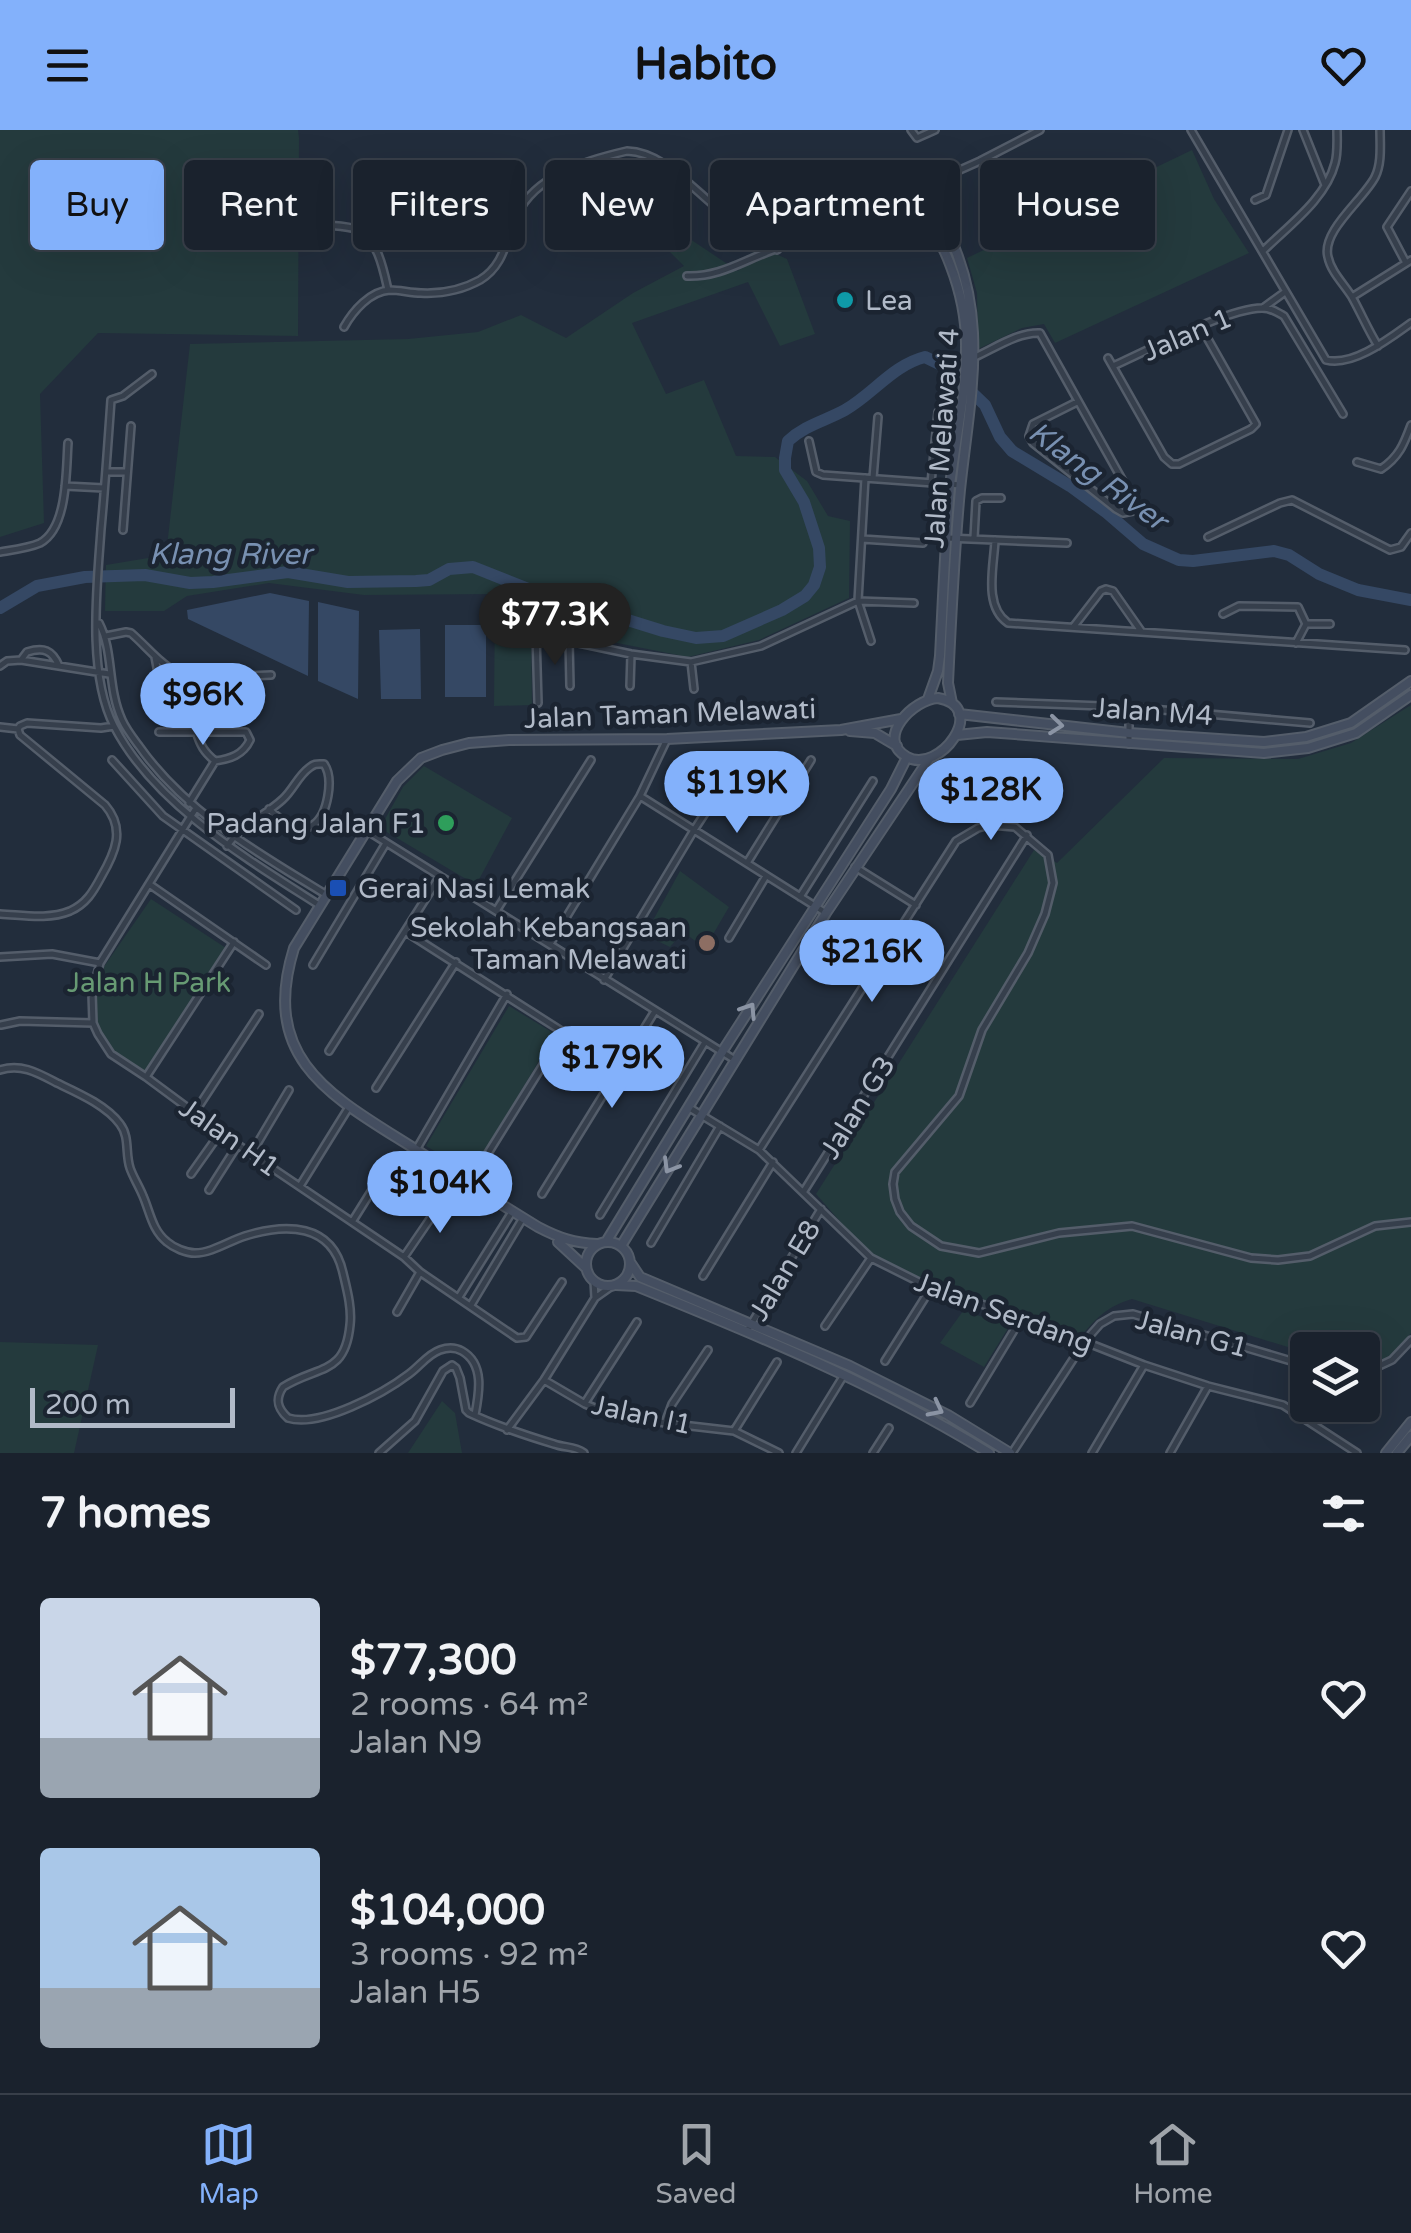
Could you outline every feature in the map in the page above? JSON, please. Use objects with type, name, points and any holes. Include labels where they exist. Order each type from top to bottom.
[{"type":"main road","name":"Jalan Melawati 4","points":[[928,698],[940,656],[968,382],[961,298],[944,250]]},
{"type":"main road","name":"Jalan Melawati 4","points":[[954,250],[966,279],[974,321],[974,358],[968,382]]},
{"type":"main road","name":"Jalan Melawati 4","points":[[951,538],[948,683],[952,703]]},
{"type":"main road","points":[[959,714],[1264,742],[1306,738],[1351,723],[1411,681]]},
{"type":"main road","points":[[957,735],[987,732],[1264,753],[1308,748],[1356,733],[1411,695]]},
{"type":"main road","points":[[621,1246],[826,913],[929,758],[957,735],[959,714],[945,699],[928,698],[901,719],[895,732],[897,746],[907,757],[929,758]]},
{"type":"main road","name":"Jalan Taman Melawati","points":[[601,1243],[579,1244],[538,1227],[322,1087],[301,1058],[288,1030],[284,996],[294,948],[397,781],[421,758],[442,750],[514,740],[667,739],[841,730],[901,719]]},
{"type":"main road","name":"Jalan Taman Melawati","points":[[841,730],[875,733],[897,746]]},
{"type":"main road","points":[[749,1327],[636,1286],[594,1282],[586,1268],[588,1254],[601,1243],[892,790],[907,757]]},
{"type":"main road","name":"Jalan Taman Melawati","points":[[538,1227],[586,1268]]},
{"type":"main road","points":[[601,1243],[621,1246],[640,1277],[948,1414],[1011,1453]]},
{"type":"main road","points":[[614,1286],[624,1280],[630,1262]]},
{"type":"main road","points":[[847,1370],[988,1453]]},
{"type":"main road","points":[[1386,1453],[1411,1422]]},
{"type":"main road","points":[[1398,1453],[1411,1436]]},
{"type":"street","points":[[911,130],[917,138],[935,130]]},
{"type":"street","points":[[960,170],[1040,130]]},
{"type":"street","points":[[1191,130],[1326,360],[1338,363],[1378,346],[1411,323]]},
{"type":"street","points":[[1255,200],[1266,195],[1288,130]]},
{"type":"street","points":[[1303,130],[1324,184]]},
{"type":"street","points":[[1263,251],[1305,212],[1324,184],[1336,161],[1337,130]]},
{"type":"street","points":[[1378,346],[1332,269],[1327,244],[1375,176],[1380,130]]},
{"type":"street","points":[[344,327],[357,308],[376,294],[388,290],[423,294],[452,291],[483,278],[495,269],[508,245],[516,216],[542,184],[610,155],[637,152],[652,158],[710,202]]},
{"type":"street","points":[[1352,297],[1409,262],[1387,227],[1411,191]]},
{"type":"street","points":[[703,196],[710,196]]},
{"type":"street","points":[[333,226],[360,230],[367,238],[383,269],[388,290]]},
{"type":"street","points":[[687,276],[707,277],[766,250]]},
{"type":"street","points":[[1263,308],[1285,291]]},
{"type":"street","points":[[1263,308],[1284,316],[1343,414]]},
{"type":"street","name":"Jalan 1","points":[[1113,366],[1201,327],[1263,308]]},
{"type":"street","points":[[1108,358],[1164,458],[1179,464],[1256,424],[1201,327]]},
{"type":"street","points":[[974,358],[1013,339],[1040,334],[1134,499],[1133,511],[1123,513],[1116,509],[1029,436],[1033,424],[1078,402]]},
{"type":"street","points":[[152,374],[123,396],[111,400],[97,620],[98,673],[104,702],[114,726],[141,765],[191,815],[227,846],[319,905]]},
{"type":"street","points":[[931,484],[938,412]]},
{"type":"street","points":[[871,642],[858,601],[878,416]]},
{"type":"street","points":[[1357,462],[1381,469],[1393,461],[1402,450],[1411,425]]},
{"type":"street","points":[[123,530],[130,426]]},
{"type":"street","points":[[809,441],[816,472],[823,475],[956,485]]},
{"type":"street","points":[[0,552],[42,542],[58,525],[68,443]]},
{"type":"street","points":[[106,472],[126,472]]},
{"type":"street","points":[[65,486],[104,488]]},
{"type":"street","points":[[974,539],[976,501],[1001,498]]},
{"type":"street","points":[[1208,537],[1292,500],[1390,550],[1396,550],[1411,534]]},
{"type":"street","points":[[862,538],[923,543]]},
{"type":"street","points":[[951,538],[1067,543]]},
{"type":"street","points":[[995,540],[992,597],[998,616],[1008,622],[1405,650]]},
{"type":"street","points":[[1074,626],[1100,591],[1110,590],[1141,631]]},
{"type":"street","points":[[538,704],[536,634],[691,662],[761,646],[858,601],[914,603]]},
{"type":"street","points":[[1223,614],[1239,606],[1298,606],[1306,624]]},
{"type":"street","points":[[97,620],[106,636],[113,698],[123,723],[148,759],[189,802],[232,838],[326,894]]},
{"type":"street","points":[[1306,624],[1330,624]]},
{"type":"street","points":[[1296,644],[1306,624]]},
{"type":"street","points":[[106,636],[131,634],[154,658],[186,677]]},
{"type":"street","points":[[569,641],[570,686]]},
{"type":"street","points":[[22,660],[27,652],[45,650],[52,653],[59,666]]},
{"type":"street","points":[[630,686],[632,654]]},
{"type":"street","points":[[154,658],[164,681],[271,675]]},
{"type":"street","points":[[0,666],[22,660],[109,674]]},
{"type":"street","points":[[691,662],[694,689]]},
{"type":"street","name":"Jalan M4","points":[[996,702],[1128,707],[1310,723]]},
{"type":"street","points":[[1128,707],[1129,744]]},
{"type":"street","points":[[0,727],[114,726]]},
{"type":"street","points":[[0,914],[51,917],[70,911],[84,902],[112,858],[117,841],[115,820],[106,805],[20,735],[18,729]]},
{"type":"street","points":[[159,732],[249,735],[244,750],[215,761],[189,802]]},
{"type":"street","points":[[196,732],[206,754],[215,761]]},
{"type":"street","points":[[550,944],[640,796],[667,739]]},
{"type":"street","points":[[112,760],[163,816],[296,910]]},
{"type":"street","points":[[496,912],[590,760]]},
{"type":"street","points":[[604,980],[740,760]]},
{"type":"street","points":[[747,864],[811,760]]},
{"type":"street","points":[[227,846],[245,826],[269,809],[282,800],[308,768],[316,764],[328,767],[330,784],[313,825],[294,827],[269,809]]},
{"type":"street","points":[[800,896],[873,781]]},
{"type":"street","points":[[640,796],[826,913]]},
{"type":"street","points":[[1,1025],[93,1023],[92,993],[100,963],[196,808]]},
{"type":"street","points":[[759,1150],[956,841],[970,831],[990,825],[1015,827],[1048,855],[1053,883],[1045,914],[1028,953],[982,1030],[959,1096],[895,1172],[895,1198],[911,1226],[941,1246],[978,1253],[1060,1233],[1132,1226],[1251,1258],[1278,1260],[1310,1256],[1375,1226],[1411,1222]]},
{"type":"street","points":[[366,830],[735,1060]]},
{"type":"street","name":"Jalan G3","points":[[804,1191],[1027,835]]},
{"type":"street","points":[[313,966],[386,843]]},
{"type":"street","points":[[856,868],[916,905]]},
{"type":"street","points":[[329,1051],[440,876]]},
{"type":"street","points":[[729,938],[766,876]]},
{"type":"street","points":[[149,884],[266,965]]},
{"type":"street","points":[[406,932],[618,1067]]},
{"type":"street","points":[[146,1076],[234,942]]},
{"type":"street","points":[[0,957],[52,954],[100,963]]},
{"type":"street","points":[[376,1088],[456,962]]},
{"type":"street","points":[[416,1150],[507,994]]},
{"type":"street","points":[[542,1194],[655,1012]]},
{"type":"street","points":[[194,1112],[259,1014]]},
{"type":"street","name":"Jalan H1","points":[[93,1023],[111,1054],[517,1338],[526,1337],[562,1282]]},
{"type":"street","points":[[485,1158],[564,1032]]},
{"type":"street","points":[[600,1215],[705,1042]]},
{"type":"street","points":[[0,1070],[18,1066],[28,1069],[78,1093],[118,1122],[125,1132],[130,1169],[152,1223],[169,1244],[195,1253],[257,1232],[286,1227],[320,1236],[330,1246],[340,1260],[350,1305],[346,1350],[334,1363],[284,1387],[278,1394],[281,1411],[288,1418],[307,1420],[364,1401],[394,1384],[430,1355],[448,1348],[468,1355],[475,1366],[479,1380],[475,1415]]},
{"type":"street","points":[[251,1154],[289,1090]]},
{"type":"street","points":[[300,1186],[349,1107]]},
{"type":"street","name":"Jalan Serdang","points":[[688,1107],[759,1150],[870,1258],[931,1288],[1022,1317],[1144,1365],[1283,1405],[1357,1453]]},
{"type":"street","points":[[651,1242],[720,1126]]},
{"type":"street","points":[[191,1174],[220,1133]]},
{"type":"street","points":[[209,1190],[238,1145]]},
{"type":"street","points":[[703,1276],[772,1162]]},
{"type":"street","points":[[352,1222],[387,1166]]},
{"type":"street","points":[[404,1257],[447,1194]]},
{"type":"street","name":"Jalan E8","points":[[749,1327],[821,1208]]},
{"type":"street","points":[[459,1297],[512,1212]]},
{"type":"street","points":[[471,1306],[524,1218]]},
{"type":"street","points":[[826,1326],[870,1258]]},
{"type":"street","points":[[397,1312],[420,1272]]},
{"type":"street","points":[[594,1282],[595,1298]]},
{"type":"street","points":[[508,1430],[595,1298],[614,1286]]},
{"type":"street","points":[[885,1360],[931,1288]]},
{"type":"street","name":"Jalan G1","points":[[1085,1341],[1100,1324],[1114,1316],[1132,1314],[1290,1361]]},
{"type":"street","points":[[970,1403],[1022,1317]]},
{"type":"street","points":[[584,1404],[637,1322]]},
{"type":"street","points":[[1380,1366],[1392,1360],[1411,1340]]},
{"type":"street","points":[[1011,1453],[1085,1341]]},
{"type":"street","points":[[665,1423],[677,1394],[708,1350]]},
{"type":"street","points":[[734,1431],[777,1362]]},
{"type":"street","points":[[379,1453],[416,1421],[447,1367],[452,1365],[466,1410],[508,1430],[557,1446],[580,1448],[584,1453]]},
{"type":"street","points":[[1092,1453],[1144,1365]]},
{"type":"street","points":[[796,1453],[847,1370]]},
{"type":"street","name":"Jalan I1","points":[[544,1380],[605,1412],[734,1431],[778,1453]]},
{"type":"street","points":[[1170,1453],[1208,1386]]},
{"type":"street","points":[[873,1453],[888,1428]]},
{"type":"green space","points":[[0,130],[298,130],[299,160],[184,160],[184,250],[298,250],[298,336],[98,333],[40,394],[44,523],[0,537]]},
{"type":"green space","points":[[1192,150],[1214,199],[1249,253],[1055,343],[1044,324],[1022,328],[978,349],[977,293],[967,258],[984,250],[1155,250],[1155,168]]},
{"type":"green space","points":[[690,239],[738,271],[755,250],[767,250],[787,259],[815,334],[780,346],[748,282],[632,323],[666,394],[704,380],[736,456],[775,457],[807,481],[828,516],[850,521],[849,598],[759,640],[688,657],[531,626],[532,705],[494,706],[495,594],[364,595],[269,583],[187,596],[164,611],[105,611],[106,565],[166,555],[190,344],[408,339],[478,332],[521,315],[566,338],[633,293],[684,266],[668,250],[690,250]]},
{"type":"green space","points":[[1411,705],[1411,1333],[1401,1345],[1380,1361],[1380,1332],[1290,1332],[1290,1348],[1132,1299],[1103,1314],[1080,1337],[928,1287],[874,1260],[816,1194],[1034,850],[1057,863],[1164,758],[1298,759],[1351,743]]},
{"type":"green space","name":"Padang Jalan F1","points":[[424,766],[512,818],[476,885],[380,828],[403,787]]},
{"type":"green space","points":[[680,871],[729,907],[705,948],[683,932],[670,947],[645,935]]},
{"type":"green space","name":"Jalan H Park","points":[[151,899],[226,948],[144,1073],[114,1052],[98,1026],[96,996],[103,968]]},
{"type":"green space","points":[[509,1006],[555,1034],[472,1173],[426,1146]]},
{"type":"green space","points":[[963,1311],[1010,1325],[984,1367],[940,1343]]},
{"type":"green space","points":[[0,1342],[98,1345],[74,1453],[0,1453]]},
{"type":"green space","points":[[442,1401],[455,1413],[462,1453],[408,1453]]},
{"type":"water","points":[[270,593],[309,601],[308,676],[188,619],[187,610]]},
{"type":"water","points":[[318,602],[359,611],[358,699],[318,681]]},
{"type":"water","points":[[445,625],[486,625],[486,697],[445,697]]},
{"type":"water","points":[[420,629],[421,699],[381,699],[379,630]]},
{"type":"waterway","name":"Klang River","points":[[0,608],[37,586],[85,577],[145,575],[190,583],[288,572],[348,582],[416,581],[429,580],[449,569],[473,567],[531,590],[663,631],[696,638],[723,636],[782,610],[805,596],[814,585],[820,567],[819,548],[804,502],[785,470],[788,441],[855,403],[903,366],[925,357],[954,371],[985,405],[1000,437],[1012,451],[1070,486],[1143,544],[1179,560],[1193,561],[1274,551],[1358,590],[1411,600]]},
{"type":"place","name":"Lea","points":[[845,300]]},
{"type":"place","name":"Padang Jalan F1","points":[[446,823]]},
{"type":"place","name":"Gerai Nasi Lemak","points":[[338,888]]},
{"type":"place","name":"Sekolah Kebangsaan Taman Melawati","points":[[707,943]]}]
